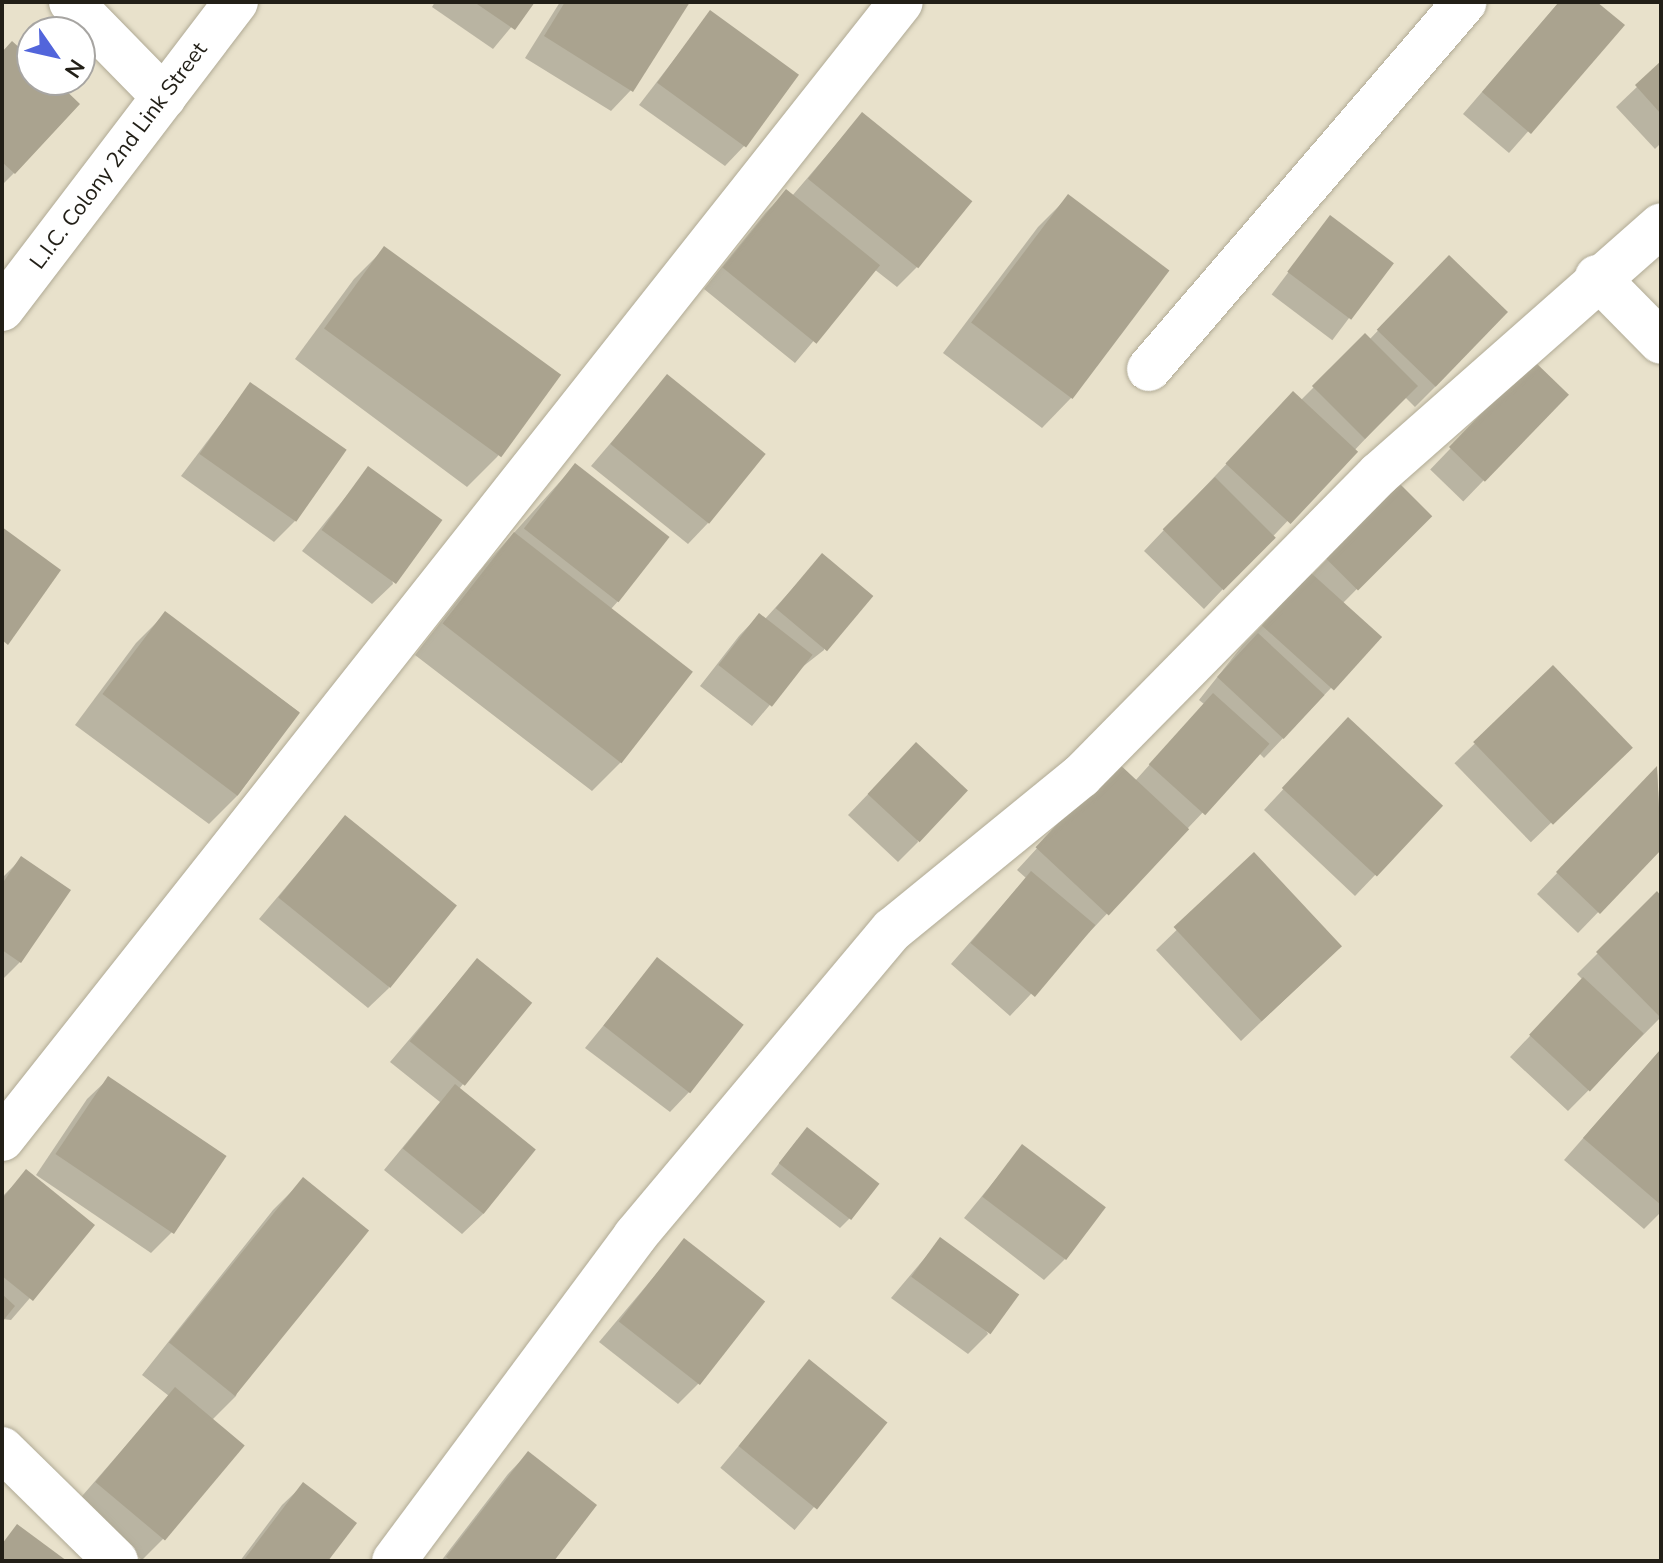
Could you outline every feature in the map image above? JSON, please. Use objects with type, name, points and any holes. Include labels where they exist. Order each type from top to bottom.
[{"type":"street","points":[[71,2],[164,97]]},
{"type":"street","name":"L.I.C. Colony 2nd Link Street","points":[[2,309],[236,2]]},
{"type":"street","points":[[2,1139],[901,2]]},
{"type":"street","points":[[1149,369],[1465,2]]},
{"type":"street","points":[[394,1561],[635,1236],[892,930],[1081,776],[1379,474],[1597,277],[1661,225]]},
{"type":"street","points":[[1597,277],[1661,342]]},
{"type":"street","points":[[2,1449],[116,1561]]},
{"type":"building","points":[[474,2],[535,2],[515,30]]},
{"type":"building","points":[[565,2],[690,2],[633,92],[544,36]]},
{"type":"building","points":[[1559,2],[1597,2],[1625,25],[1531,134],[1482,92]]},
{"type":"building","points":[[710,10],[799,75],[746,147],[657,83]]},
{"type":"building","points":[[12,41],[16,45],[16,96],[72,96],[80,104],[15,174],[2,162],[2,52]]},
{"type":"building","points":[[1661,61],[1661,114],[1635,85]]},
{"type":"building","points":[[862,112],[972,201],[918,268],[808,179]]},
{"type":"building","points":[[786,189],[880,265],[816,344],[722,267]]},
{"type":"building","points":[[1068,194],[1169,270],[1073,399],[971,323]]},
{"type":"building","points":[[1330,215],[1394,263],[1351,320],[1287,272]]},
{"type":"building","points":[[384,246],[561,375],[501,457],[324,329]]},
{"type":"building","points":[[1449,255],[1508,312],[1436,387],[1377,330]]},
{"type":"building","points":[[1365,333],[1418,386],[1365,439],[1312,386]]},
{"type":"building","points":[[1533,360],[1569,395],[1485,482],[1449,447]]},
{"type":"building","points":[[667,374],[766,454],[709,524],[610,444]]},
{"type":"building","points":[[250,382],[347,450],[296,522],[200,454]]},
{"type":"building","points":[[1293,391],[1358,452],[1291,524],[1225,463]]},
{"type":"building","points":[[575,463],[670,537],[618,602],[524,528]]},
{"type":"building","points":[[368,466],[442,520],[396,584],[322,530]]},
{"type":"building","points":[[1215,477],[1276,538],[1223,590],[1163,529]]},
{"type":"building","points":[[1399,483],[1432,516],[1358,590],[1325,557]]},
{"type":"building","points":[[2,527],[61,570],[8,645],[2,640]]},
{"type":"building","points":[[514,532],[693,672],[621,763],[443,623]]},
{"type":"building","points":[[822,553],[873,596],[827,651],[776,608]]},
{"type":"building","points":[[1310,572],[1382,637],[1334,690],[1262,626]]},
{"type":"building","points":[[165,611],[300,713],[237,796],[102,694]]},
{"type":"building","points":[[759,613],[813,655],[772,707],[718,665]]},
{"type":"building","points":[[1258,633],[1325,695],[1284,739],[1217,677]]},
{"type":"building","points":[[1553,665],[1633,748],[1553,825],[1473,742]]},
{"type":"building","points":[[1213,693],[1269,744],[1205,815],[1149,764]]},
{"type":"building","points":[[1348,717],[1443,806],[1377,877],[1282,788]]},
{"type":"building","points":[[916,742],[968,790],[920,842],[868,794]]},
{"type":"building","points":[[1116,761],[1189,829],[1109,915],[1036,847]]},
{"type":"building","points":[[1657,766],[1661,850],[1600,914],[1556,872]]},
{"type":"building","points":[[345,815],[457,906],[390,988],[278,897]]},
{"type":"building","points":[[1254,852],[1342,946],[1262,1021],[1174,927]]},
{"type":"building","points":[[21,856],[71,890],[21,963],[2,950],[2,884]]},
{"type":"building","points":[[1031,871],[1095,925],[1035,997],[971,943]]},
{"type":"building","points":[[1657,891],[1661,896],[1661,1018],[1596,952]]},
{"type":"building","points":[[657,957],[744,1025],[690,1093],[603,1026]]},
{"type":"building","points":[[477,958],[532,1003],[465,1086],[410,1041]]},
{"type":"building","points":[[1583,977],[1644,1034],[1590,1091],[1529,1035]]},
{"type":"building","points":[[1661,1049],[1661,1205],[1583,1138]]},
{"type":"building","points":[[108,1076],[227,1156],[174,1234],[55,1154]]},
{"type":"building","points":[[455,1084],[536,1149],[484,1214],[403,1149]]},
{"type":"building","points":[[807,1127],[879,1184],[851,1220],[779,1163]]},
{"type":"building","points":[[1022,1144],[1106,1207],[1066,1260],[982,1197]]},
{"type":"building","points":[[26,1169],[95,1225],[33,1301],[2,1276],[2,1199]]},
{"type":"building","points":[[303,1177],[369,1230],[235,1396],[169,1343]]},
{"type":"building","points":[[940,1237],[1019,1295],[990,1334],[911,1277]]},
{"type":"building","points":[[684,1238],[765,1301],[700,1385],[619,1322]]},
{"type":"building","points":[[2,1294],[15,1306],[2,1322]]},
{"type":"building","points":[[809,1359],[887,1423],[817,1510],[739,1446]]},
{"type":"building","points":[[175,1387],[245,1445],[165,1540],[95,1482]]},
{"type":"building","points":[[528,1451],[597,1505],[554,1561],[451,1561],[446,1557]]},
{"type":"building","points":[[303,1482],[357,1523],[328,1561],[243,1561]]},
{"type":"building","points":[[17,1524],[67,1561],[2,1561],[2,1544]]}]
